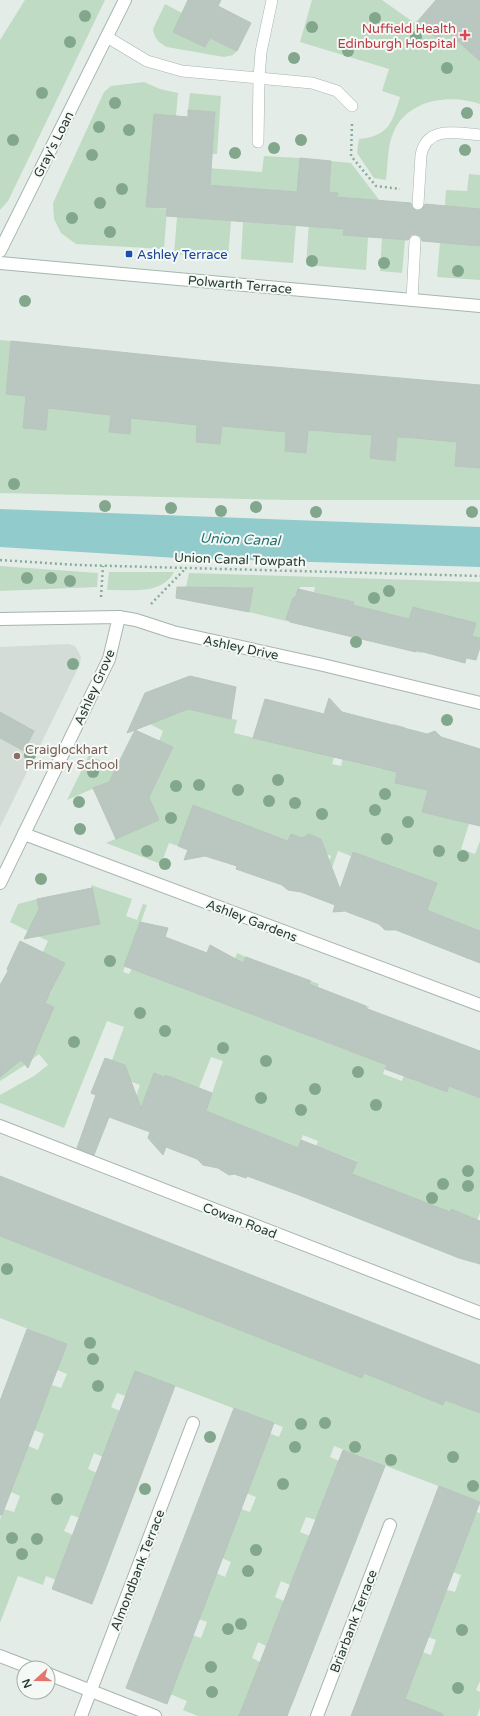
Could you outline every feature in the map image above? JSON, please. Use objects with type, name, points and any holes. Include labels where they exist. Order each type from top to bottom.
[{"type":"street","name":"Gray's Loan","points":[[0,251],[14,220],[125,0]]},
{"type":"street","name":"Polwarth Terrace","points":[[0,263],[480,306]]},
{"type":"street","name":"Ashley Drive","points":[[0,619],[119,617],[136,620],[173,632],[323,665],[480,703]]},
{"type":"street","name":"Ashley Grove","points":[[0,883],[109,659],[119,617]]},
{"type":"street","name":"Ashley Gardens","points":[[24,834],[480,1006]]},
{"type":"street","name":"Cowan Road","points":[[0,1126],[480,1313]]},
{"type":"street","name":"Almondbank Terrace","points":[[81,1716],[193,1423]]},
{"type":"street","name":"Briarbank Terrace","points":[[317,1716],[390,1525]]},
{"type":"street","points":[[0,1656],[16,1662]]},
{"type":"street","points":[[56,1677],[155,1716]]},
{"type":"lane","points":[[258,142],[260,52],[272,0]]},
{"type":"lane","points":[[107,37],[147,61],[166,68],[182,71],[312,83],[330,88],[340,94],[352,106]]},
{"type":"lane","points":[[418,204],[421,154],[422,148],[428,139],[438,134],[445,133],[480,135]]},
{"type":"lane","points":[[412,300],[415,240]]},
{"type":"path","points":[[352,106],[351,156],[376,186],[418,190]]},
{"type":"path","name":"Union Canal Towpath","points":[[0,560],[103,566],[187,567],[480,576]]},
{"type":"path","points":[[100,617],[103,566]]},
{"type":"path","points":[[136,620],[187,567]]},
{"type":"shaded area","name":"Craiglockhart Primary School","points":[[68,644],[75,646],[78,651],[81,657],[80,664],[0,827],[0,647]]},
{"type":"green space","points":[[25,0],[105,0],[8,201],[0,210],[0,40]]},
{"type":"green space","points":[[312,0],[382,0],[437,39],[445,30],[480,61],[480,104],[468,101],[444,100],[431,102],[410,112],[401,120],[394,131],[389,149],[386,180],[374,178],[357,153],[359,139],[377,135],[388,127],[400,97],[382,91],[389,69],[300,42]]},
{"type":"green space","points":[[165,4],[182,13],[173,32],[206,46],[210,38],[237,51],[233,55],[224,57],[167,47],[159,42],[153,29]]},
{"type":"green space","points":[[144,82],[160,89],[178,93],[176,116],[154,114],[146,207],[167,209],[164,249],[76,244],[61,233],[54,219],[53,203],[104,92],[111,86]]},
{"type":"green space","points":[[190,93],[221,96],[217,154],[209,154],[207,168],[262,172],[264,156],[300,158],[297,192],[192,183],[194,146],[213,147],[215,112],[188,110]]},
{"type":"green space","points":[[331,161],[351,163],[380,201],[346,198],[343,235],[368,237],[366,270],[306,265],[309,222],[335,224],[338,193],[329,192]]},
{"type":"green space","points":[[469,174],[480,175],[480,209],[445,206],[446,190],[467,191]]},
{"type":"green space","points":[[177,217],[231,221],[228,258],[174,254]]},
{"type":"green space","points":[[243,222],[296,226],[293,263],[241,259]]},
{"type":"green space","points":[[382,238],[405,240],[402,273],[380,271]]},
{"type":"green space","points":[[440,242],[480,246],[480,280],[437,277]]},
{"type":"green space","points":[[0,340],[11,341],[6,394],[26,396],[23,428],[46,430],[49,399],[111,410],[109,432],[130,434],[132,412],[164,422],[177,423],[198,419],[196,441],[220,444],[222,421],[259,366],[252,429],[266,430],[266,426],[287,428],[285,450],[306,453],[308,430],[328,432],[330,410],[372,435],[370,458],[395,461],[397,437],[415,438],[418,402],[438,440],[457,442],[455,466],[480,468],[480,500],[289,500],[0,493]]},
{"type":"green space","points":[[0,566],[98,573],[97,587],[0,591]]},
{"type":"green space","points":[[109,572],[174,572],[168,580],[153,588],[144,590],[107,590]]},
{"type":"green space","points":[[189,573],[480,582],[480,638],[472,636],[475,623],[454,617],[451,626],[422,653],[416,652],[426,610],[413,607],[409,619],[387,613],[384,621],[346,635],[354,602],[314,592],[315,587],[300,587],[299,593],[293,598],[291,603],[293,606],[290,622],[249,612],[253,588],[186,587]]},
{"type":"green space","points":[[192,707],[193,710],[237,720],[234,733],[334,757],[332,764],[341,766],[352,721],[357,723],[348,761],[382,769],[393,724],[405,727],[404,734],[406,735],[395,783],[414,787],[430,781],[422,812],[435,815],[477,799],[461,849],[475,854],[480,841],[480,931],[469,959],[465,958],[476,929],[430,911],[422,933],[388,865],[353,852],[351,856],[338,851],[323,893],[319,891],[331,856],[319,851],[322,842],[321,839],[309,834],[302,838],[291,834],[275,875],[273,875],[286,840],[252,827],[224,856],[236,821],[193,805],[178,846],[169,843],[161,864],[106,843],[159,820],[148,793],[122,776],[67,800],[89,755],[115,768],[118,764],[156,782],[173,747],[159,741],[163,731],[150,724]]},
{"type":"green space","points":[[91,885],[132,899],[126,916],[137,920],[143,904],[147,905],[123,972],[129,974],[132,968],[175,984],[235,959],[237,953],[246,957],[228,1005],[293,1029],[311,981],[319,984],[307,1014],[309,1036],[349,1051],[366,1006],[369,1006],[353,1047],[388,1060],[383,1074],[402,1081],[407,1067],[413,1080],[447,1092],[458,1064],[467,1068],[459,1090],[480,1098],[480,1213],[462,1259],[453,1256],[451,1210],[446,1220],[352,1175],[357,1161],[327,1150],[309,1165],[318,1141],[303,1135],[297,1150],[276,1142],[262,1182],[256,1180],[272,1138],[206,1111],[223,1061],[211,1057],[195,1098],[180,1081],[165,1075],[164,1077],[154,1074],[134,1126],[126,1123],[140,1085],[122,1078],[125,1065],[114,1061],[111,1063],[124,1027],[107,1021],[64,1128],[0,1103],[0,1095],[34,1076],[48,1065],[39,1054],[0,1081],[0,1077],[16,1064],[0,1044],[0,1023],[40,1040],[54,1007],[8,987],[6,974],[50,995],[65,963],[43,952],[48,941],[10,922],[18,904],[37,899],[45,935],[99,924]]},
{"type":"green space","points":[[0,1236],[362,1378],[376,1341],[377,1378],[386,1382],[390,1371],[404,1388],[412,1393],[423,1392],[480,1412],[480,1502],[334,1446],[330,1457],[339,1461],[316,1520],[306,1517],[300,1532],[310,1536],[290,1585],[281,1581],[275,1597],[284,1601],[266,1646],[258,1642],[252,1658],[260,1662],[239,1716],[198,1716],[183,1710],[187,1701],[170,1694],[192,1635],[201,1638],[207,1622],[198,1619],[216,1573],[225,1577],[231,1562],[222,1558],[241,1509],[250,1512],[256,1497],[246,1493],[269,1433],[279,1437],[283,1427],[175,1386],[126,1396],[117,1393],[111,1407],[120,1411],[103,1457],[94,1453],[88,1469],[97,1473],[80,1518],[71,1515],[64,1531],[73,1535],[56,1580],[46,1576],[43,1585],[18,1576],[0,1623],[0,1519],[4,1509],[14,1512],[20,1496],[11,1492],[28,1446],[38,1450],[44,1434],[34,1430],[52,1385],[61,1388],[67,1374],[57,1370],[67,1344],[0,1318]]},
{"type":"green space","points":[[476,1512],[480,1513],[480,1681],[476,1690],[480,1692],[480,1708],[477,1716],[407,1716],[405,1699],[422,1652],[431,1655],[436,1640],[428,1637],[447,1590],[455,1592],[461,1575],[453,1572]]},
{"type":"water","name":"Union Canal","points":[[0,509],[480,527],[480,567],[177,558],[0,547]]},
{"type":"building","points":[[188,0],[221,0],[218,6],[251,23],[237,51],[210,38],[205,47],[173,32]]},
{"type":"building","name":"Nuffield Health Edinburgh Hospital","points":[[436,0],[480,0],[480,61],[445,30],[438,39],[416,23]]},
{"type":"building","points":[[188,110],[215,112],[210,185],[297,192],[300,158],[331,161],[329,192],[338,193],[337,197],[411,203],[412,207],[417,211],[421,210],[425,204],[480,209],[480,246],[422,241],[421,237],[416,234],[411,235],[408,240],[343,235],[344,229],[166,216],[167,208],[146,207],[154,114],[188,117]]},
{"type":"building","points":[[11,341],[228,363],[480,385],[480,468],[455,466],[457,442],[415,438],[397,437],[395,461],[370,458],[372,435],[308,430],[306,453],[285,451],[286,432],[222,426],[220,444],[196,442],[197,425],[131,418],[130,434],[109,432],[111,415],[48,408],[46,430],[23,428],[26,396],[6,394]]},
{"type":"building","points":[[177,587],[253,588],[249,612],[176,598]]},
{"type":"building","points":[[298,589],[354,602],[353,605],[409,619],[413,607],[476,623],[472,636],[480,638],[480,647],[476,660],[466,658],[465,663],[416,650],[416,652],[290,622],[290,620],[286,619],[293,598],[296,596]]},
{"type":"building","points":[[190,676],[236,687],[231,719],[188,709],[127,733],[145,693]]},
{"type":"building","points":[[329,698],[342,712],[427,734],[435,731],[441,737],[480,749],[480,826],[422,812],[428,790],[395,783],[397,772],[253,738],[265,699],[324,714]]},
{"type":"building","points":[[0,712],[34,731],[24,751],[0,738]]},
{"type":"building","points":[[135,730],[173,747],[149,797],[159,820],[116,839],[93,788],[109,782]]},
{"type":"building","points":[[193,805],[288,841],[291,834],[302,838],[309,834],[321,839],[340,889],[353,852],[437,883],[427,910],[480,931],[480,963],[396,930],[385,930],[379,924],[345,911],[333,912],[335,905],[301,892],[288,890],[282,885],[236,869],[237,866],[205,856],[184,860],[188,850],[178,846]]},
{"type":"building","points":[[92,888],[100,924],[24,939],[39,909],[37,899]]},
{"type":"building","points":[[140,922],[168,928],[165,937],[207,953],[210,945],[243,963],[246,957],[311,981],[309,984],[366,1006],[365,1008],[480,1051],[480,1098],[449,1086],[447,1092],[385,1069],[387,1065],[124,966]]},
{"type":"building","points":[[20,941],[65,963],[45,1003],[54,1007],[28,1068],[21,1060],[0,1077],[0,985],[8,971],[7,969]]},
{"type":"building","points":[[105,1058],[125,1065],[141,1108],[154,1073],[164,1077],[165,1075],[212,1093],[206,1111],[298,1148],[301,1140],[357,1162],[352,1174],[450,1212],[451,1209],[480,1221],[480,1264],[459,1258],[247,1176],[246,1178],[234,1174],[229,1175],[218,1168],[203,1165],[197,1159],[166,1147],[163,1155],[148,1138],[150,1132],[109,1117],[94,1155],[77,1148],[96,1095],[91,1093]]},
{"type":"building","points":[[0,1176],[480,1365],[480,1413],[445,1400],[443,1405],[364,1373],[362,1378],[0,1236]]},
{"type":"building","points":[[27,1329],[67,1344],[2,1515],[0,1515],[0,1401]]},
{"type":"building","points":[[135,1371],[175,1386],[92,1604],[52,1589]]},
{"type":"building","points":[[234,1408],[274,1423],[167,1704],[126,1688]]},
{"type":"building","points":[[343,1450],[385,1466],[287,1716],[239,1716]]},
{"type":"building","points":[[439,1486],[480,1502],[405,1699],[443,1714],[443,1716],[351,1716]]},
{"type":"place","name":"Nuffield Health Edinburgh Hospital","points":[[465,35]]},
{"type":"place","name":"Ashley Terrace","points":[[129,254]]},
{"type":"place","name":"Craiglockhart Primary School","points":[[17,756]]}]
